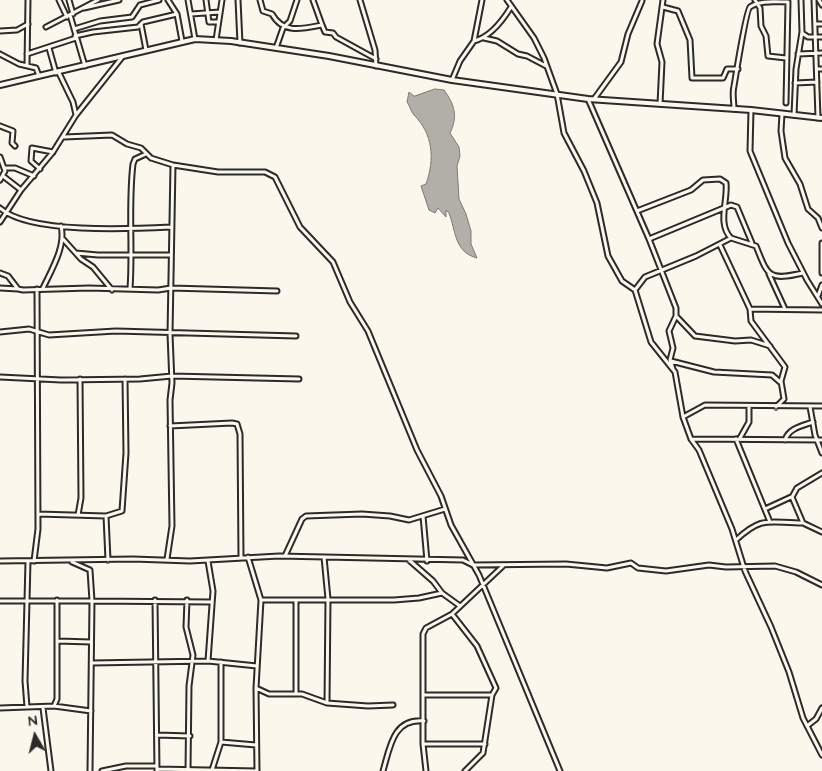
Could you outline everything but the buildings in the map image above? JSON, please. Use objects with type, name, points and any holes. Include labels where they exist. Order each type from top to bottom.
[{"type":"street","points":[[27,65],[28,0]]},
{"type":"street","points":[[60,0],[70,15]]},
{"type":"street","points":[[69,0],[70,15],[85,66]]},
{"type":"street","points":[[46,27],[98,0]]},
{"type":"street","points":[[81,9],[120,0]]},
{"type":"street","points":[[74,29],[100,21],[132,17],[140,5],[159,0]]},
{"type":"street","points":[[168,0],[177,14],[182,41]]},
{"type":"street","points":[[188,0],[195,39]]},
{"type":"street","points":[[206,0],[209,22],[218,22]]},
{"type":"street","points":[[216,40],[222,0]]},
{"type":"street","points":[[238,0],[240,42]]},
{"type":"street","points":[[260,0],[262,11],[272,14],[274,20],[284,28],[299,29],[322,25]]},
{"type":"street","points":[[276,48],[284,28],[290,21],[297,0]]},
{"type":"street","points":[[313,0],[325,32],[333,33],[336,37],[376,59]]},
{"type":"street","points":[[360,0],[376,59],[376,66]]},
{"type":"street","points":[[452,80],[460,61],[474,41],[482,0]]},
{"type":"street","points":[[507,0],[534,38],[547,66],[557,94],[564,133],[584,171],[597,203],[608,256],[622,280],[635,290],[651,342],[675,372]]},
{"type":"street","points":[[660,104],[662,62],[658,40],[663,0]]},
{"type":"street","points":[[794,115],[795,83],[802,32],[801,0]]},
{"type":"street","points":[[0,85],[195,39],[240,42],[452,80],[588,99],[751,110],[820,118],[814,0]]},
{"type":"street","points":[[819,0],[822,5]]},
{"type":"street","points":[[594,99],[621,62],[628,34],[642,1]]},
{"type":"street","points":[[734,109],[734,86],[747,10],[755,2],[788,1],[786,103]]},
{"type":"street","points":[[755,2],[760,9],[761,26],[766,38],[768,56],[786,58]]},
{"type":"street","points":[[474,41],[484,38],[502,22],[512,7]]},
{"type":"street","points":[[663,7],[678,11],[683,21],[690,40],[692,78],[723,78],[727,69],[738,69]]},
{"type":"street","points":[[816,10],[822,10]]},
{"type":"street","points":[[191,14],[220,12]]},
{"type":"street","points":[[27,54],[93,32],[138,27],[141,24],[177,14]]},
{"type":"street","points":[[0,32],[17,30],[28,23]]},
{"type":"street","points":[[141,24],[146,50]]},
{"type":"street","points":[[816,24],[822,24]]},
{"type":"street","points":[[802,32],[807,37],[822,37]]},
{"type":"street","points":[[484,38],[497,41],[518,54],[528,56],[547,66]]},
{"type":"street","points":[[49,48],[57,73],[73,102],[76,115]]},
{"type":"street","points":[[798,54],[822,53]]},
{"type":"street","points":[[0,54],[18,64],[36,68],[39,77]]},
{"type":"street","points":[[0,222],[22,190],[64,137],[76,115],[124,56]]},
{"type":"street","points":[[817,69],[822,69]]},
{"type":"street","points":[[795,83],[819,82]]},
{"type":"street","points":[[588,99],[662,269],[676,308],[676,316],[669,328],[673,348],[670,360],[675,372],[683,418],[691,439],[702,457],[736,540],[743,566],[771,626],[807,726],[822,755]]},
{"type":"street","points":[[751,110],[750,151],[779,222],[803,273],[822,304]]},
{"type":"street","points":[[782,114],[781,131],[785,158],[800,184],[808,209],[816,216],[822,228]]},
{"type":"street","points":[[0,126],[13,131],[12,143],[15,146]]},
{"type":"street","points":[[64,137],[112,135],[126,143],[140,147],[146,154],[173,165],[218,172],[265,172],[275,177],[300,227],[333,262],[350,302],[368,331],[412,440],[446,509],[451,525],[482,584],[560,771]]},
{"type":"street","points":[[40,169],[31,161],[32,148],[53,152]]},
{"type":"street","points":[[130,289],[133,164],[135,159],[146,154]]},
{"type":"street","points":[[0,157],[5,168],[0,180]]},
{"type":"street","points":[[167,560],[172,526],[170,426],[172,376],[170,334],[173,165]]},
{"type":"street","points":[[5,168],[15,168],[34,176]]},
{"type":"street","points":[[3,176],[22,190]]},
{"type":"street","points":[[637,211],[691,190],[703,180],[710,178],[720,179],[726,184],[725,229],[731,238],[752,243]]},
{"type":"street","points":[[649,239],[731,204],[737,207],[752,243],[756,246],[764,269],[770,274],[785,309]]},
{"type":"street","points":[[0,208],[6,214],[15,218],[61,226],[130,229],[171,227]]},
{"type":"street","points":[[816,216],[822,216]]},
{"type":"street","points":[[42,288],[63,239],[61,226]]},
{"type":"street","points":[[635,290],[645,277],[720,245],[731,238]]},
{"type":"street","points":[[63,239],[93,267],[112,290]]},
{"type":"street","points":[[822,243],[822,273]]},
{"type":"street","points":[[720,245],[750,309],[751,321],[785,367],[781,382],[784,399],[774,407]]},
{"type":"street","points":[[76,253],[98,255],[171,255]]},
{"type":"street","points":[[0,273],[8,276],[18,289]]},
{"type":"street","points":[[770,274],[790,276],[803,273]]},
{"type":"street","points":[[818,296],[822,285]]},
{"type":"street","points":[[0,288],[158,290],[171,288],[277,291]]},
{"type":"street","points":[[34,561],[38,514],[36,480],[39,380],[37,289]]},
{"type":"street","points":[[750,309],[822,310]]},
{"type":"street","points":[[676,316],[694,336],[735,341],[751,340],[770,346]]},
{"type":"street","points":[[0,332],[29,329],[49,335],[113,331],[296,336]]},
{"type":"street","points":[[670,360],[714,372],[772,375],[781,382]]},
{"type":"street","points":[[0,377],[39,380],[125,379],[172,376],[299,379]]},
{"type":"street","points":[[78,515],[80,498],[80,379]]},
{"type":"street","points":[[38,514],[106,516],[122,511],[126,453],[125,379]]},
{"type":"street","points":[[683,418],[705,405],[822,406]]},
{"type":"street","points":[[738,439],[748,425],[749,406]]},
{"type":"street","points":[[810,407],[822,453]]},
{"type":"street","points":[[785,440],[787,434],[794,429],[813,422]]},
{"type":"street","points":[[170,426],[237,424],[240,434],[241,557]]},
{"type":"street","points":[[691,439],[820,440]]},
{"type":"street","points":[[738,439],[770,522]]},
{"type":"street","points":[[765,509],[792,497],[797,488],[822,473]]},
{"type":"street","points":[[822,473],[822,479]]},
{"type":"street","points":[[792,497],[803,523]]},
{"type":"street","points":[[285,556],[302,519],[306,516],[372,515],[409,520],[446,509]]},
{"type":"street","points":[[106,516],[108,560]]},
{"type":"street","points":[[423,516],[428,561]]},
{"type":"street","points":[[736,540],[752,526],[770,522],[803,523],[822,532]]},
{"type":"street","points":[[0,561],[208,561],[241,557],[285,556],[428,561],[462,560],[473,565],[583,564],[607,568],[631,563],[638,568],[666,571],[709,565],[774,566],[796,572],[822,585]]},
{"type":"street","points":[[102,771],[126,766],[157,769],[257,771],[256,688],[261,600],[248,557]]},
{"type":"street","points":[[324,557],[328,599],[328,703]]},
{"type":"street","points":[[408,559],[442,593],[460,606]]},
{"type":"street","points":[[27,707],[24,681],[28,561]]},
{"type":"street","points":[[72,561],[90,570],[92,601],[90,771]]},
{"type":"street","points":[[208,561],[212,578],[208,661]]},
{"type":"street","points":[[426,771],[423,744],[423,634],[426,628],[452,614],[504,565]]},
{"type":"street","points":[[261,600],[394,600],[419,598],[442,593]]},
{"type":"street","points":[[0,600],[187,600],[211,602]]},
{"type":"street","points":[[54,706],[58,699],[58,600]]},
{"type":"street","points":[[155,600],[157,769]]},
{"type":"street","points":[[187,600],[186,627],[192,649],[189,686],[190,736],[188,770]]},
{"type":"street","points":[[296,600],[296,693]]},
{"type":"street","points":[[452,614],[476,646],[496,688],[492,694],[483,753],[465,771]]},
{"type":"street","points":[[58,641],[91,642]]},
{"type":"street","points":[[92,663],[208,661],[257,666]]},
{"type":"street","points":[[212,770],[220,742],[221,662]]},
{"type":"street","points":[[256,688],[270,694],[287,695],[296,693],[328,703],[368,706],[393,704]]},
{"type":"street","points":[[424,695],[492,694]]},
{"type":"street","points":[[0,708],[43,708],[54,706],[91,711]]},
{"type":"street","points":[[43,708],[52,771]]},
{"type":"street","points":[[807,726],[816,719],[822,708]]},
{"type":"street","points":[[383,771],[396,731],[408,722],[424,721]]},
{"type":"street","points":[[157,735],[190,736]]},
{"type":"street","points":[[220,742],[256,745]]},
{"type":"street","points":[[423,744],[484,744]]},
{"type":"shaded area","points":[[435,89],[444,90],[453,106],[455,116],[450,133],[459,147],[460,156],[457,166],[459,199],[466,214],[471,231],[471,244],[477,258],[469,255],[460,246],[449,213],[446,210],[446,217],[438,208],[435,213],[429,210],[421,186],[426,184],[431,165],[429,139],[407,102],[409,92],[414,96]]}]
